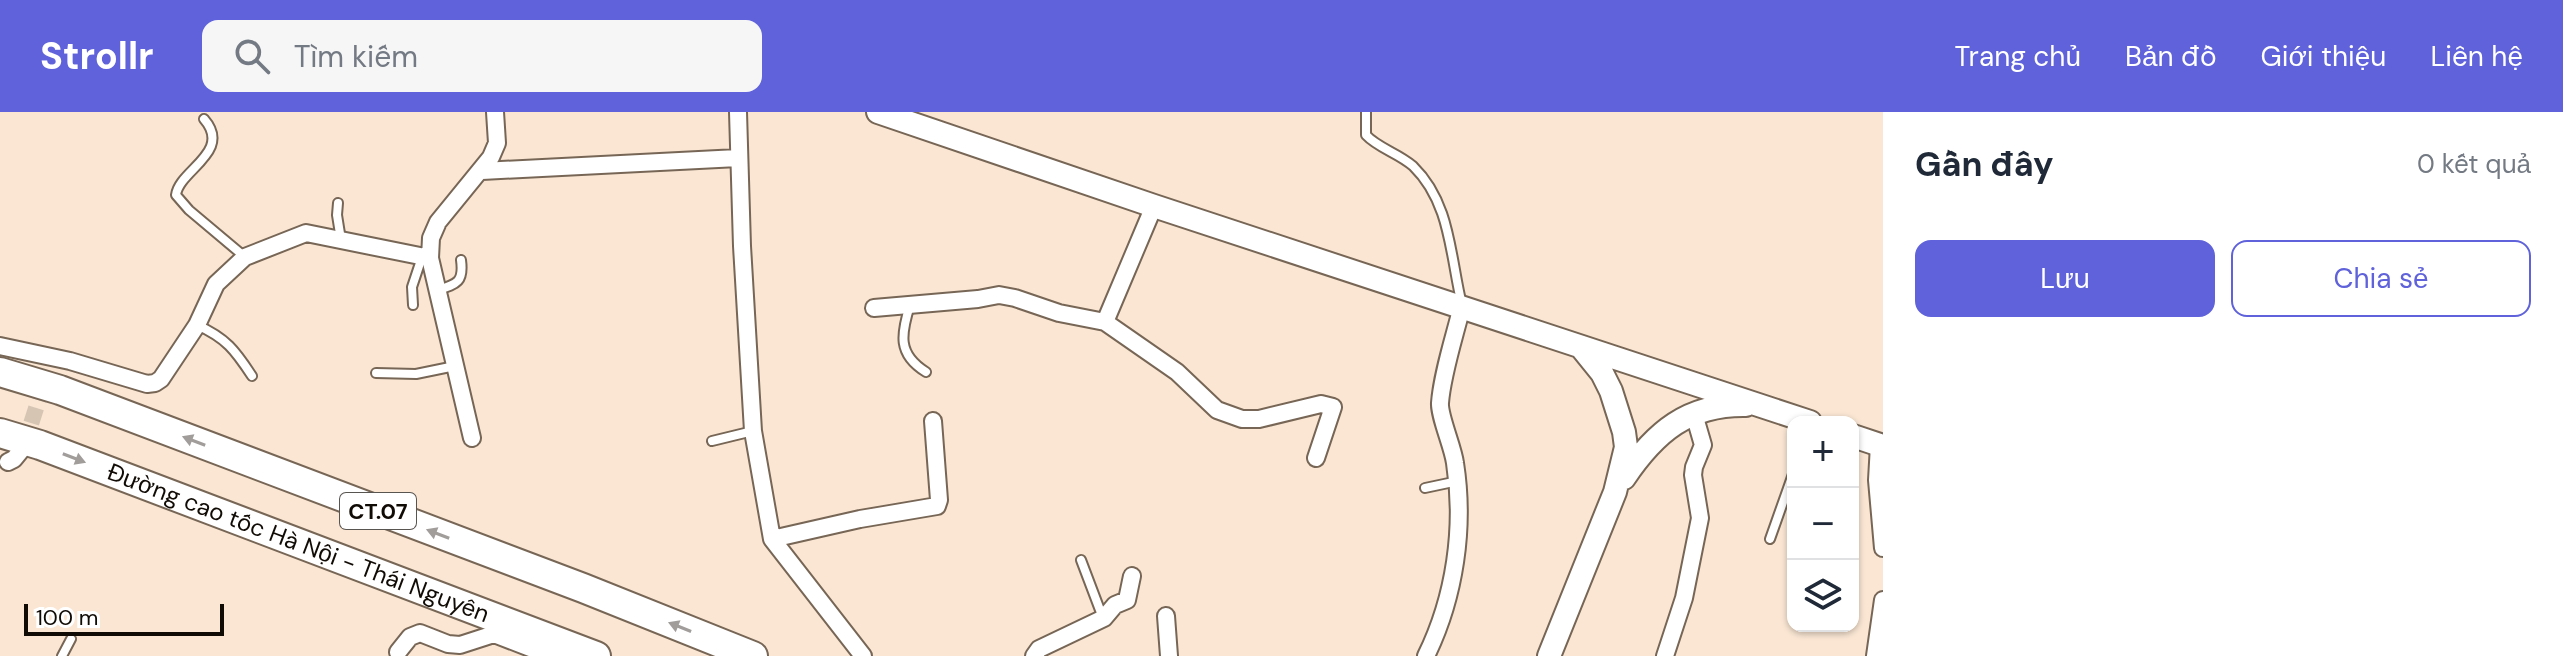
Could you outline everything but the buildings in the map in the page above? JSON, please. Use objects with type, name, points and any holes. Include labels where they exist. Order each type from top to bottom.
[{"type":"highway","name":"CT.07","points":[[0,372],[90,402],[583,588],[753,656]]},
{"type":"highway","name":"Đường cao tốc Hà Nội - Thái Nguyên","points":[[12,441],[40,445],[596,656]]},
{"type":"street","points":[[472,438],[438,290],[426,257],[438,222],[482,171],[497,143],[495,112]]},
{"type":"street","points":[[738,112],[753,431],[772,539],[863,656]]},
{"type":"street","points":[[878,112],[1792,416]]},
{"type":"street","points":[[482,171],[738,158]]},
{"type":"street","points":[[1105,322],[1154,206]]},
{"type":"street","points":[[0,346],[53,357],[147,384],[155,383],[161,379],[197,325],[216,284],[245,257],[306,233],[426,257]]},
{"type":"street","points":[[874,308],[999,295],[1059,313],[1105,322],[1177,372],[1217,410],[1242,419],[1259,419],[1321,404],[1333,407],[1316,458]]},
{"type":"street","points":[[1426,656],[1445,607],[1459,527],[1458,481],[1452,444],[1440,404],[1462,306]]},
{"type":"street","points":[[1549,656],[1615,492],[1626,447],[1607,382],[1580,346]]},
{"type":"street","points":[[47,375],[53,357]]},
{"type":"street","points":[[1615,492],[1641,452],[1658,435],[1694,414],[1733,405],[1759,405]]},
{"type":"street","points":[[1665,656],[1684,598],[1700,518],[1693,475],[1703,445],[1694,414]]},
{"type":"street","points":[[772,539],[937,506],[933,421]]},
{"type":"street","points":[[1859,438],[1881,446],[1877,480],[1883,548]]},
{"type":"street","points":[[8,462],[14,459],[12,441]]},
{"type":"street","points":[[1034,656],[1039,649],[1104,618],[1115,605],[1130,597],[1132,576]]},
{"type":"street","points":[[1875,656],[1883,600]]},
{"type":"street","points":[[1166,616],[1169,656]]},
{"type":"street","points":[[398,652],[410,637],[420,633],[448,644],[460,645],[494,634],[551,656]]},
{"type":"lane","points":[[1366,112],[1366,135],[1398,153],[1432,186],[1443,213],[1462,306]]},
{"type":"lane","points":[[204,119],[213,135],[207,155],[180,182],[176,195],[189,210],[245,257]]},
{"type":"lane","points":[[338,203],[341,241]]},
{"type":"lane","points":[[413,305],[412,287],[426,257]]},
{"type":"lane","points":[[438,290],[458,281],[463,272],[461,260]]},
{"type":"lane","points":[[910,305],[902,339],[914,365],[926,372]]},
{"type":"lane","points":[[197,325],[231,345],[252,376]]},
{"type":"lane","points":[[376,373],[416,374],[455,366]]},
{"type":"lane","points":[[712,441],[753,431]]},
{"type":"lane","points":[[1425,488],[1458,481]]},
{"type":"lane","points":[[1770,539],[1788,488]]},
{"type":"lane","points":[[1081,560],[1104,618]]},
{"type":"lane","points":[[62,656],[71,639]]},
{"type":"tunnel","points":[[24,446],[45,380]]}]
